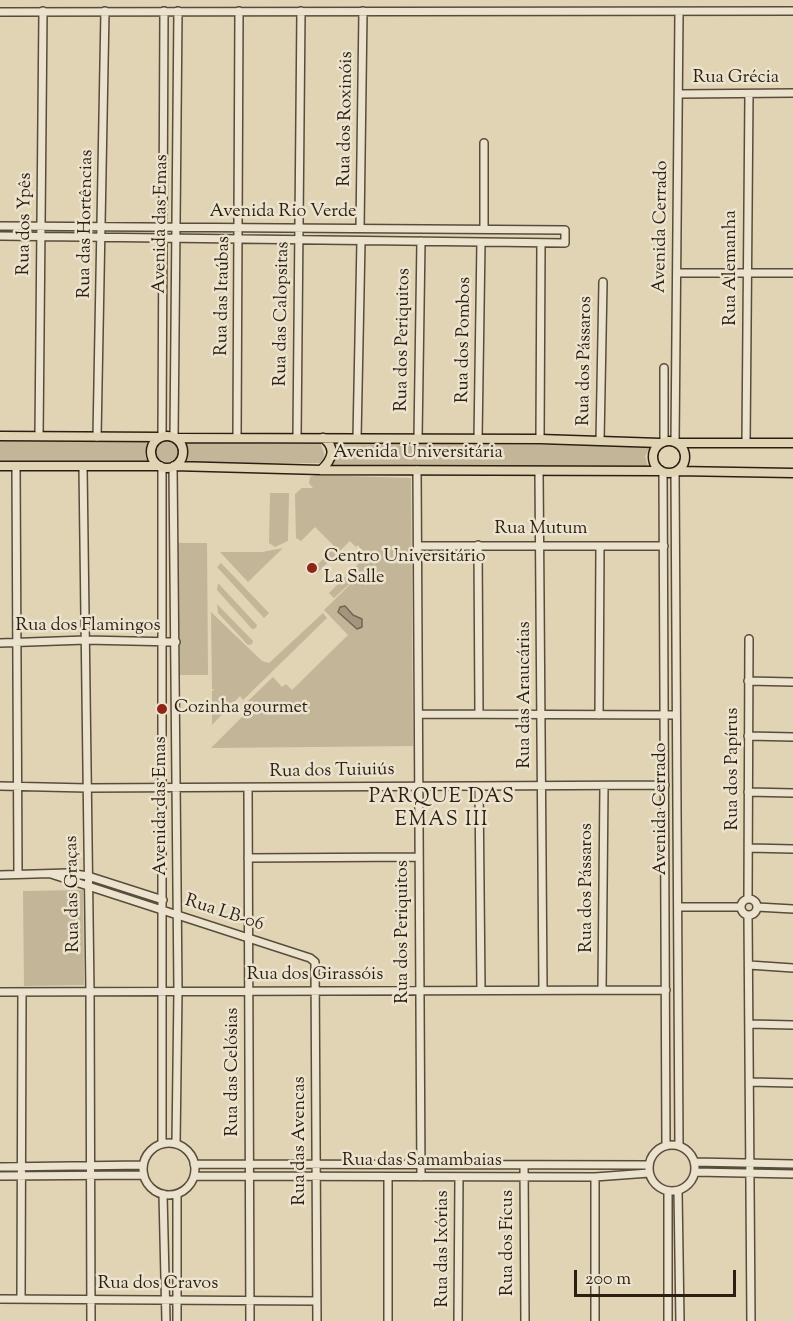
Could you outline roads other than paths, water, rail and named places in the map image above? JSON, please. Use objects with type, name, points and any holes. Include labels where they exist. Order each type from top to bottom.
[{"type":"main road","points":[[0,436],[175,437],[184,452],[180,462],[174,466],[161,467],[0,466]]},
{"type":"main road","points":[[161,437],[151,451],[153,461],[161,467]]},
{"type":"main road","name":"Avenida Universitária","points":[[175,437],[662,442]]},
{"type":"main road","points":[[321,470],[330,461],[332,452],[328,442],[323,438]]},
{"type":"main road","points":[[793,443],[662,442],[652,456],[655,466],[662,472],[793,473]]},
{"type":"main road","points":[[676,442],[685,457],[682,467],[676,472]]},
{"type":"main road","name":"Avenida Universitária","points":[[174,466],[321,470],[662,472]]},
{"type":"street","name":"Rua dos Ypês","points":[[39,436],[43,11]]},
{"type":"street","name":"Rua das Hortências","points":[[97,437],[103,227],[105,11]]},
{"type":"street","name":"Avenida das Emas","points":[[161,437],[165,11]]},
{"type":"street","name":"Avenida das Emas","points":[[175,437],[178,11]]},
{"type":"street","name":"Rua das Itaúbas","points":[[237,437],[240,239],[239,11]]},
{"type":"street","name":"Rua das Calopsitas","points":[[297,437],[301,11]]},
{"type":"street","name":"Rua dos Roxinóis","points":[[360,228],[363,11]]},
{"type":"street","points":[[0,12],[680,13],[793,11]]},
{"type":"street","name":"Avenida Cerrado","points":[[676,442],[680,13]]},
{"type":"street","name":"Rua Alemanha","points":[[746,442],[749,93]]},
{"type":"street","name":"Rua Grécia","points":[[679,94],[793,93]]},
{"type":"street","points":[[484,143],[484,229]]},
{"type":"street","name":"Avenida Rio Verde","points":[[0,226],[565,230],[565,243],[0,236]]},
{"type":"street","points":[[357,438],[361,241]]},
{"type":"street","name":"Rua dos Periquitos","points":[[418,438],[421,241]]},
{"type":"street","name":"Rua dos Pombos","points":[[478,439],[481,242]]},
{"type":"street","points":[[540,439],[541,243]]},
{"type":"street","points":[[677,273],[793,273]]},
{"type":"street","name":"Rua dos Pássaros","points":[[600,441],[603,282]]},
{"type":"street","points":[[662,442],[664,368]]},
{"type":"street","points":[[16,466],[18,874]]},
{"type":"street","name":"Avenida das Emas","points":[[174,466],[178,991],[176,1144]]},
{"type":"street","name":"Rua das Graças","points":[[83,467],[90,992],[91,1321]]},
{"type":"street","name":"Avenida das Emas","points":[[161,467],[162,1144]]},
{"type":"street","name":"Rua dos Periquitos","points":[[417,470],[421,1177]]},
{"type":"street","name":"Rua das Araucárias","points":[[539,472],[543,990]]},
{"type":"street","name":"Avenida Cerrado","points":[[662,472],[666,1146]]},
{"type":"street","name":"Avenida Cerrado","points":[[676,472],[679,1146]]},
{"type":"street","points":[[478,545],[479,714]]},
{"type":"street","name":"Rua Mutum","points":[[418,546],[664,546]]},
{"type":"street","points":[[599,715],[600,546]]},
{"type":"street","name":"Rua dos Papírus","points":[[748,899],[749,639]]},
{"type":"street","name":"Rua dos Flamingos","points":[[0,643],[86,640],[176,642]]},
{"type":"street","points":[[748,681],[793,682]]},
{"type":"street","points":[[419,714],[676,715]]},
{"type":"street","points":[[748,736],[793,737]]},
{"type":"street","name":"Rua dos Tuiuiús","points":[[0,786],[87,789],[665,786]]},
{"type":"street","points":[[479,786],[482,990]]},
{"type":"street","name":"Rua dos Pássaros","points":[[602,990],[604,786]]},
{"type":"street","name":"Rua das Celósias","points":[[248,788],[250,1321]]},
{"type":"street","points":[[748,792],[793,794]]},
{"type":"street","points":[[749,848],[793,849]]},
{"type":"street","points":[[248,858],[419,857]]},
{"type":"street","points":[[0,874],[51,874]]},
{"type":"street","name":"Rua LB-06","points":[[51,874],[88,876],[163,900]]},
{"type":"street","name":"Rua LB-06","points":[[51,874],[248,937],[310,958],[315,962]]},
{"type":"street","points":[[741,907],[748,899],[754,901],[757,907]]},
{"type":"street","points":[[678,907],[741,907]]},
{"type":"street","points":[[741,907],[748,915]]},
{"type":"street","points":[[757,907],[793,909]]},
{"type":"street","points":[[748,915],[754,913],[757,907]]},
{"type":"street","points":[[748,915],[752,1321]]},
{"type":"street","name":"Rua das Avencas","points":[[315,962],[317,1321]]},
{"type":"street","points":[[749,965],[793,968]]},
{"type":"street","name":"Rua dos Girassóis","points":[[0,992],[666,990]]},
{"type":"street","points":[[21,1299],[22,992]]},
{"type":"street","points":[[749,1024],[793,1025]]},
{"type":"street","points":[[750,1082],[793,1083]]},
{"type":"street","points":[[162,1144],[176,1144],[188,1152],[194,1164],[194,1176],[186,1189],[177,1194],[163,1194],[149,1185],[144,1175],[143,1165],[148,1154],[162,1144]]},
{"type":"street","points":[[666,1146],[679,1146],[689,1152],[694,1162],[695,1172],[689,1184],[678,1191],[668,1191],[656,1185],[649,1165],[653,1155],[666,1146]]},
{"type":"street","points":[[694,1162],[793,1164]]},
{"type":"street","name":"Rua das Samambaias","points":[[194,1164],[249,1166],[649,1165]]},
{"type":"street","points":[[0,1167],[143,1165]]},
{"type":"street","name":"Rua dos Fícus","points":[[524,1165],[525,1321]]},
{"type":"street","points":[[695,1172],[793,1174]]},
{"type":"street","name":"Rua das Samambaias","points":[[194,1176],[595,1177],[650,1173]]},
{"type":"street","points":[[0,1176],[144,1175]]},
{"type":"street","points":[[388,1177],[388,1321]]},
{"type":"street","name":"Rua das Ixórias","points":[[458,1321],[459,1177]]},
{"type":"street","points":[[595,1177],[595,1321]]},
{"type":"street","points":[[668,1191],[668,1321]]},
{"type":"street","points":[[678,1191],[680,1321]]},
{"type":"street","points":[[163,1194],[166,1321]]},
{"type":"street","points":[[177,1194],[177,1321]]},
{"type":"street","name":"Rua dos Cravos","points":[[0,1299],[317,1301]]},
{"type":"place","name":"Centro Universitário La Salle","points":[[312,568]]},
{"type":"place","name":"Cozinha gourmet","points":[[162,709]]},
{"type":"district","name":"PARQUE DAS EMAS III","points":[[442,810]]}]
